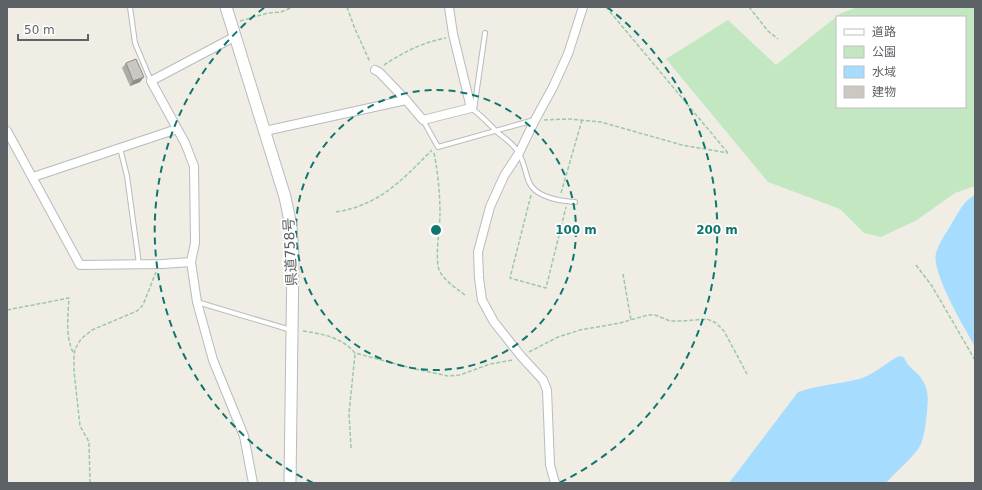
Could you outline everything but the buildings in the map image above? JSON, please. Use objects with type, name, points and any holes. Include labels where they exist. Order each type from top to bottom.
[{"type":"main road","name":"県道758号","points":[[226,7],[285,197],[291,226],[293,256],[290,483]]},
{"type":"street","points":[[377,70],[423,120],[472,109],[454,37],[449,7]]},
{"type":"street","points":[[555,483],[550,465],[547,390],[543,380],[521,356],[494,322],[482,300],[478,252],[490,207],[504,176],[519,153],[553,88],[583,7]]},
{"type":"street","points":[[236,36],[151,81],[185,144],[194,166],[195,243],[191,262],[197,302],[213,360],[244,436],[253,483]]},
{"type":"street","points":[[265,131],[406,100]]},
{"type":"street","points":[[33,177],[177,129]]},
{"type":"street","points":[[7,132],[80,265],[162,264],[191,262]]},
{"type":"lane","points":[[130,7],[135,42],[151,81]]},
{"type":"lane","points":[[485,33],[472,109],[482,115],[519,153],[530,184],[539,193],[559,201],[575,202]]},
{"type":"lane","points":[[423,120],[438,147],[535,120]]},
{"type":"lane","points":[[120,148],[127,176],[139,264]]},
{"type":"lane","points":[[197,302],[291,330]]},
{"type":"path","points":[[236,22],[257,16],[281,12],[293,7]]},
{"type":"path","points":[[347,7],[354,29],[372,66],[377,70],[399,55],[438,40],[454,37]]},
{"type":"path","points":[[535,120],[569,119],[600,122],[682,145],[728,153],[606,7]]},
{"type":"path","points":[[749,7],[768,31],[778,39]]},
{"type":"path","points":[[559,201],[582,120]]},
{"type":"path","points":[[336,212],[352,210],[382,195],[395,186],[433,149],[439,184],[440,216],[437,247],[439,271],[447,282],[465,295]]},
{"type":"path","points":[[533,187],[510,278],[546,288],[568,201]]},
{"type":"path","points":[[90,483],[89,442],[80,426],[74,371],[75,349],[81,340],[92,330],[138,311],[144,305],[155,274],[162,264]]},
{"type":"path","points":[[916,265],[932,286],[975,360]]},
{"type":"path","points":[[622,274],[631,320]]},
{"type":"path","points":[[7,310],[69,298],[68,334],[74,354]]},
{"type":"path","points":[[291,330],[323,334],[335,338],[350,347],[355,353],[448,376],[460,375],[490,364],[510,361],[558,337],[580,330],[604,327],[648,315],[656,315],[670,321],[707,319],[716,323],[724,331],[747,374]]},
{"type":"path","points":[[351,448],[349,413],[355,353]]},
{"type":"green space","points":[[858,7],[975,7],[975,186],[955,193],[917,220],[881,237],[864,233],[840,209],[768,182],[666,59],[728,20],[776,65],[836,17],[836,108],[966,108],[966,16],[837,16],[841,13]]},
{"type":"water","points":[[975,195],[975,347],[944,287],[936,262],[936,253],[943,237],[962,207],[967,200]]},
{"type":"water","points":[[899,356],[904,357],[905,361],[921,378],[926,388],[928,403],[921,444],[886,483],[729,483],[798,392],[859,379],[874,372]]}]
